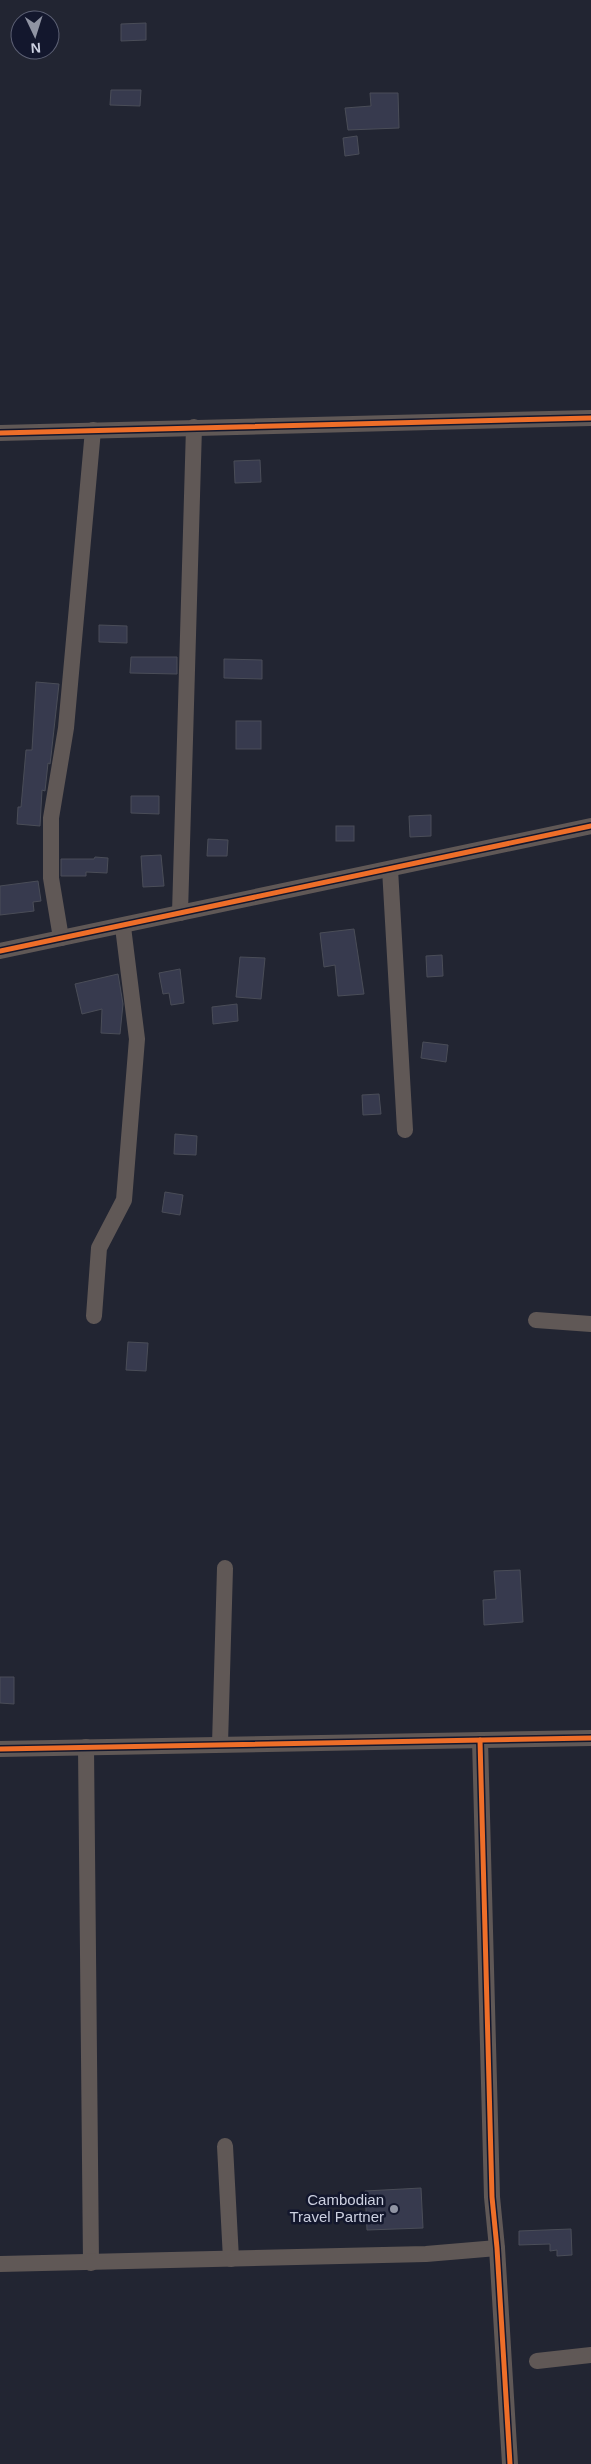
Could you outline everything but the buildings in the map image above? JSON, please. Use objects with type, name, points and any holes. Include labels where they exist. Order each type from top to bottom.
[{"type":"street","points":[[0,432],[92,442],[591,418]]},
{"type":"street","points":[[180,913],[194,438]]},
{"type":"street","points":[[61,938],[51,878],[51,818],[66,728],[92,442]]},
{"type":"street","points":[[0,951],[123,927],[300,887],[591,826]]},
{"type":"street","points":[[390,869],[405,1130]]},
{"type":"street","points":[[94,1316],[99,1248],[124,1200],[137,1038],[123,927]]},
{"type":"street","points":[[536,1320],[591,1324]]},
{"type":"street","points":[[220,1744],[225,1568]]},
{"type":"street","points":[[0,1748],[591,1738]]},
{"type":"street","points":[[480,1740],[492,2197],[497,2248],[510,2464]]},
{"type":"street","points":[[86,1747],[91,2263]]},
{"type":"street","points":[[225,2146],[231,2259]]},
{"type":"street","points":[[0,2264],[426,2254],[497,2248]]},
{"type":"street","points":[[537,2362],[591,2355]]},
{"type":"cycle path","points":[[0,433],[591,418]]},
{"type":"cycle path","points":[[0,951],[591,826]]},
{"type":"cycle path","points":[[0,1749],[591,1738]]},
{"type":"cycle path","points":[[480,1740],[492,2197],[497,2248],[510,2464]]},
{"type":"place","name":"Cambodian Travel Partner","points":[[394,2209]]}]
